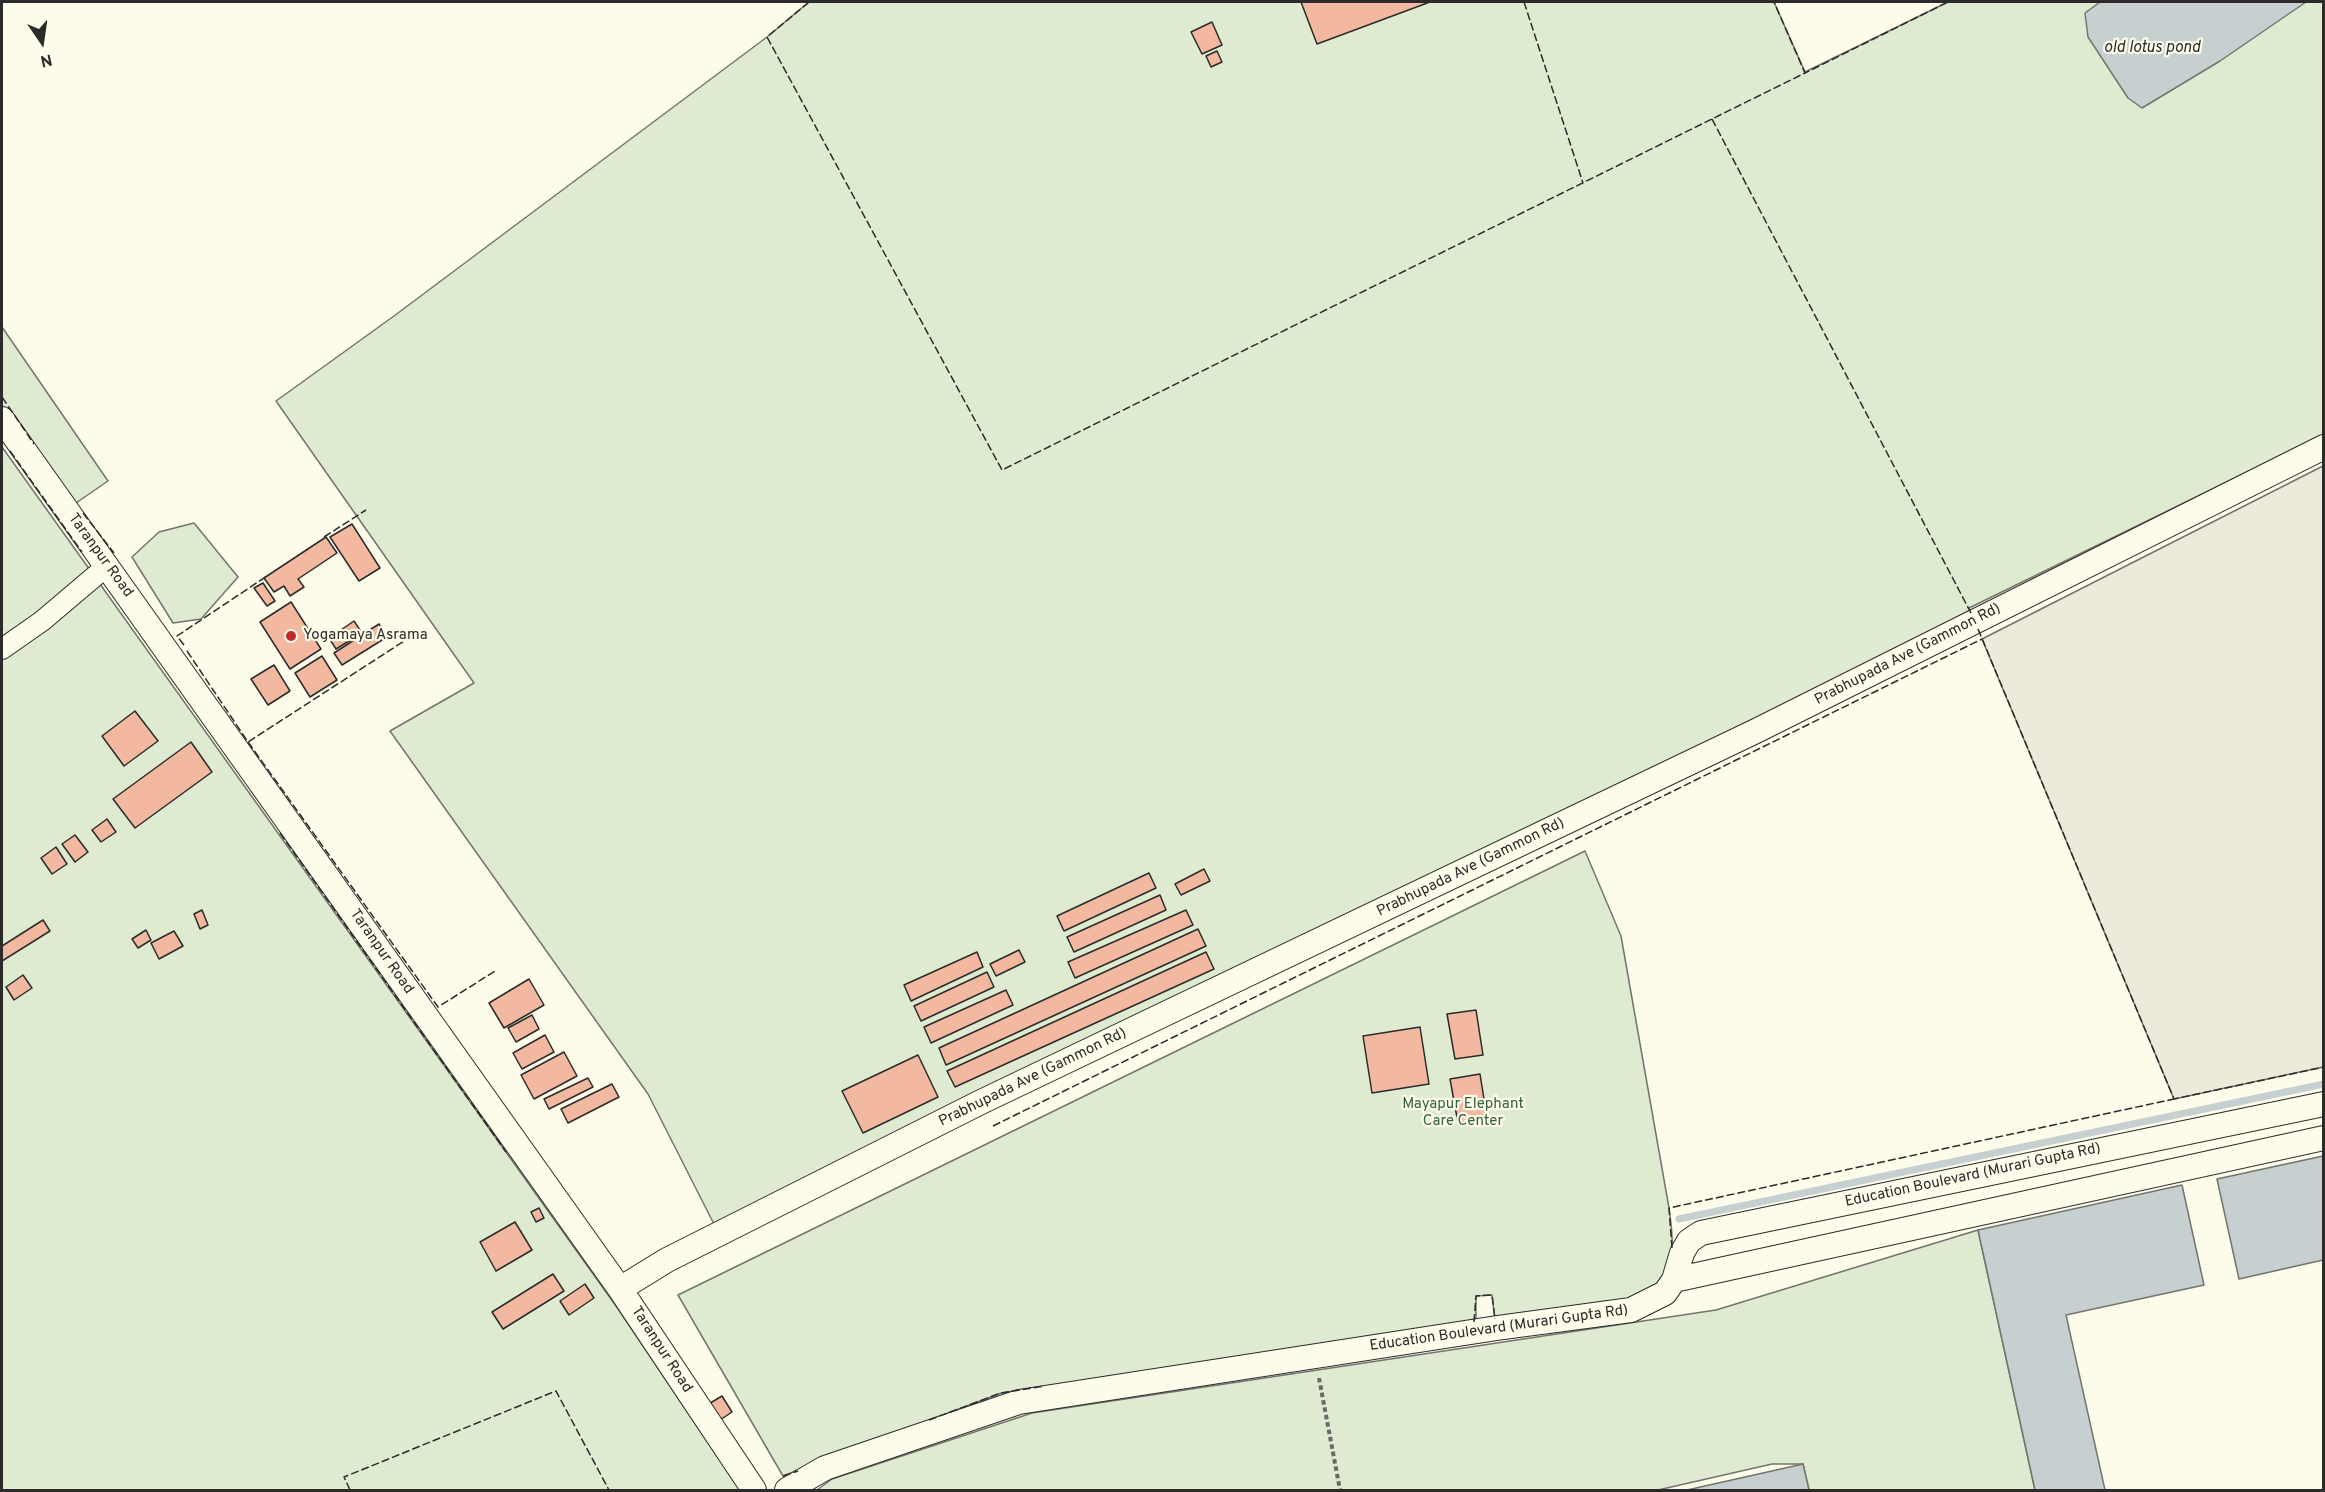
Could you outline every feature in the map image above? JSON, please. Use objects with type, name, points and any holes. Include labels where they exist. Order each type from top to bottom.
[{"type":"street","name":"Taranpur Road","points":[[2,419],[620,1289],[754,1491]]},
{"type":"street","name":"Prabhupada Ave (Gammon Rd)","points":[[620,1289],[667,1260],[981,1102],[1756,731],[2324,447]]},
{"type":"street","points":[[2,649],[42,621],[107,566]]},
{"type":"street","name":"Education Boulevard (Murari Gupta Rd)","points":[[787,1491],[825,1468],[1019,1402],[1631,1310],[1665,1293],[1674,1280],[1689,1241],[1701,1233],[1717,1228],[2324,1104]]},
{"type":"street","points":[[1674,1280],[2324,1137]]},
{"type":"path","points":[[1315,1356],[1341,1491]]},
{"type":"green space","points":[[809,2],[1774,2],[1805,72],[1948,2],[2323,2],[2323,435],[1969,608],[1976,621],[719,1234],[648,1094],[390,731],[474,683],[276,401],[394,316],[767,37]]},
{"type":"green space","points":[[2,327],[108,481],[73,505],[2,406]]},
{"type":"green space","points":[[2,447],[616,1306],[740,1490],[2,1490]]},
{"type":"green space","points":[[194,523],[238,577],[201,619],[173,623],[132,557],[159,532]]},
{"type":"green space","name":"Mayapur Elephant Care Center","points":[[1585,851],[1621,936],[1669,1208],[1672,1229],[1671,1259],[1657,1287],[1646,1295],[1606,1306],[1495,1320],[1492,1295],[1476,1296],[1476,1322],[1001,1393],[783,1476],[678,1295]]},
{"type":"green space","points":[[1978,1230],[2035,1490],[1809,1490],[1803,1464],[1772,1464],[1658,1490],[817,1490],[832,1479],[1032,1413],[1716,1310]]},
{"type":"shaded area","points":[[2323,466],[2323,1067],[2174,1099],[1982,639]]},
{"type":"water","name":"old lotus pond","points":[[2100,2],[2306,2],[2220,61],[2142,108],[2128,98],[2088,37],[2085,13]]},
{"type":"water","points":[[2323,1156],[2323,1260],[2239,1279],[2217,1179]]},
{"type":"water","points":[[2182,1185],[2204,1285],[2066,1315],[2105,1490],[2035,1490],[1978,1230]]},
{"type":"water","points":[[1803,1464],[1809,1490],[1687,1490]]},
{"type":"building","points":[[1301,2],[1430,2],[1317,44]]},
{"type":"building","points":[[1212,22],[1222,45],[1202,54],[1191,32]]},
{"type":"building","points":[[1217,51],[1222,62],[1211,67],[1206,56]]},
{"type":"building","points":[[352,524],[380,568],[359,581],[330,537]]},
{"type":"building","points":[[326,537],[337,553],[298,579],[304,587],[290,596],[284,586],[274,592],[264,578]]},
{"type":"building","points":[[263,583],[275,601],[267,606],[254,588]]},
{"type":"building","name":"Yogamaya Asrama","points":[[291,602],[321,649],[290,669],[260,622]]},
{"type":"building","points":[[354,621],[362,633],[336,649],[329,638]]},
{"type":"building","points":[[379,624],[387,637],[342,665],[334,653]]},
{"type":"building","points":[[322,656],[337,680],[310,697],[295,673]]},
{"type":"building","points":[[274,665],[290,691],[268,705],[251,679]]},
{"type":"building","points":[[135,711],[158,741],[124,766],[102,736]]},
{"type":"building","points":[[191,742],[212,772],[135,828],[113,799]]},
{"type":"building","points":[[107,819],[116,832],[101,842],[92,830]]},
{"type":"building","points":[[75,835],[88,852],[75,862],[62,844]]},
{"type":"building","points":[[56,847],[67,864],[52,874],[41,858]]},
{"type":"building","points":[[1204,869],[1210,881],[1181,895],[1175,884]]},
{"type":"building","points":[[1149,873],[1156,888],[1064,931],[1057,916]]},
{"type":"building","points":[[1160,895],[1166,910],[1074,952],[1067,937]]},
{"type":"building","points":[[202,910],[208,925],[200,929],[194,914]]},
{"type":"building","points":[[1186,910],[1193,925],[1075,978],[1068,962]]},
{"type":"building","points":[[43,920],[50,931],[2,961],[2,946]]},
{"type":"building","points":[[1198,929],[1206,946],[946,1065],[939,1048]]},
{"type":"building","points":[[146,930],[151,940],[138,948],[132,939]]},
{"type":"building","points":[[174,931],[183,946],[159,959],[151,943]]},
{"type":"building","points":[[1019,950],[1025,962],[996,976],[990,964]]},
{"type":"building","points":[[977,952],[983,967],[911,1001],[904,985]]},
{"type":"building","points":[[1206,952],[1214,969],[955,1087],[947,1071]]},
{"type":"building","points":[[987,972],[994,987],[921,1021],[914,1006]]},
{"type":"building","points":[[23,975],[32,988],[14,1000],[6,987]]},
{"type":"building","points":[[529,979],[544,1005],[504,1028],[489,1003]]},
{"type":"building","points":[[1006,990],[1013,1005],[931,1043],[924,1027]]},
{"type":"building","points":[[1476,1010],[1483,1055],[1455,1059],[1447,1014]]},
{"type":"building","points":[[532,1015],[539,1029],[516,1042],[508,1028]]},
{"type":"building","points":[[1420,1027],[1429,1084],[1372,1093],[1363,1036]]},
{"type":"building","points":[[545,1035],[554,1052],[522,1069],[513,1053]]},
{"type":"building","points":[[564,1052],[577,1076],[534,1099],[521,1075]]},
{"type":"building","points":[[918,1055],[938,1097],[863,1133],[842,1091]]},
{"type":"building","points":[[1480,1074],[1487,1118],[1458,1123],[1450,1079]]},
{"type":"building","points":[[588,1078],[593,1087],[549,1109],[544,1099]]},
{"type":"building","points":[[612,1084],[619,1097],[568,1123],[561,1109]]},
{"type":"building","points":[[539,1208],[544,1218],[536,1222],[531,1212]]},
{"type":"building","points":[[515,1222],[532,1250],[496,1271],[480,1242]]},
{"type":"building","points":[[553,1274],[564,1291],[503,1329],[492,1312]]},
{"type":"building","points":[[585,1284],[594,1298],[569,1315],[560,1301]]},
{"type":"building","points":[[722,1396],[732,1412],[717,1422],[707,1405]]},
{"type":"waterway","points":[[1679,1219],[2324,1084]]},
{"type":"fence","points":[[809,2],[767,37],[1002,470],[1805,73],[1774,2]]},
{"type":"fence","points":[[1524,2],[1583,183]]},
{"type":"fence","points":[[1804,70],[1805,73],[1948,2]]},
{"type":"fence","points":[[1712,119],[1972,615]]},
{"type":"fence","points":[[2,397],[34,444]]},
{"type":"fence","points":[[10,451],[82,552]]},
{"type":"fence","points":[[324,537],[366,510]]},
{"type":"fence","points":[[83,513],[114,553]]},
{"type":"fence","points":[[184,645],[177,636],[267,576]]},
{"type":"fence","points":[[1978,629],[2174,1099],[2324,1067]]},
{"type":"fence","points":[[187,651],[248,742],[415,634]]},
{"type":"fence","points":[[993,1126],[1982,639]]},
{"type":"fence","points":[[248,742],[438,1007],[495,971]]},
{"type":"fence","points":[[280,833],[506,1152]]},
{"type":"fence","points":[[1672,1248],[1669,1208],[2174,1099]]},
{"type":"fence","points":[[1474,1322],[1476,1296],[1492,1295],[1495,1319]]},
{"type":"fence","points":[[929,1420],[1001,1393],[1044,1386]]},
{"type":"fence","points":[[350,1490],[344,1477],[556,1391],[609,1490]]},
{"type":"fence","points":[[783,1476],[798,1471]]},
{"type":"place","name":"Yogamaya Asrama","points":[[291,636]]}]
